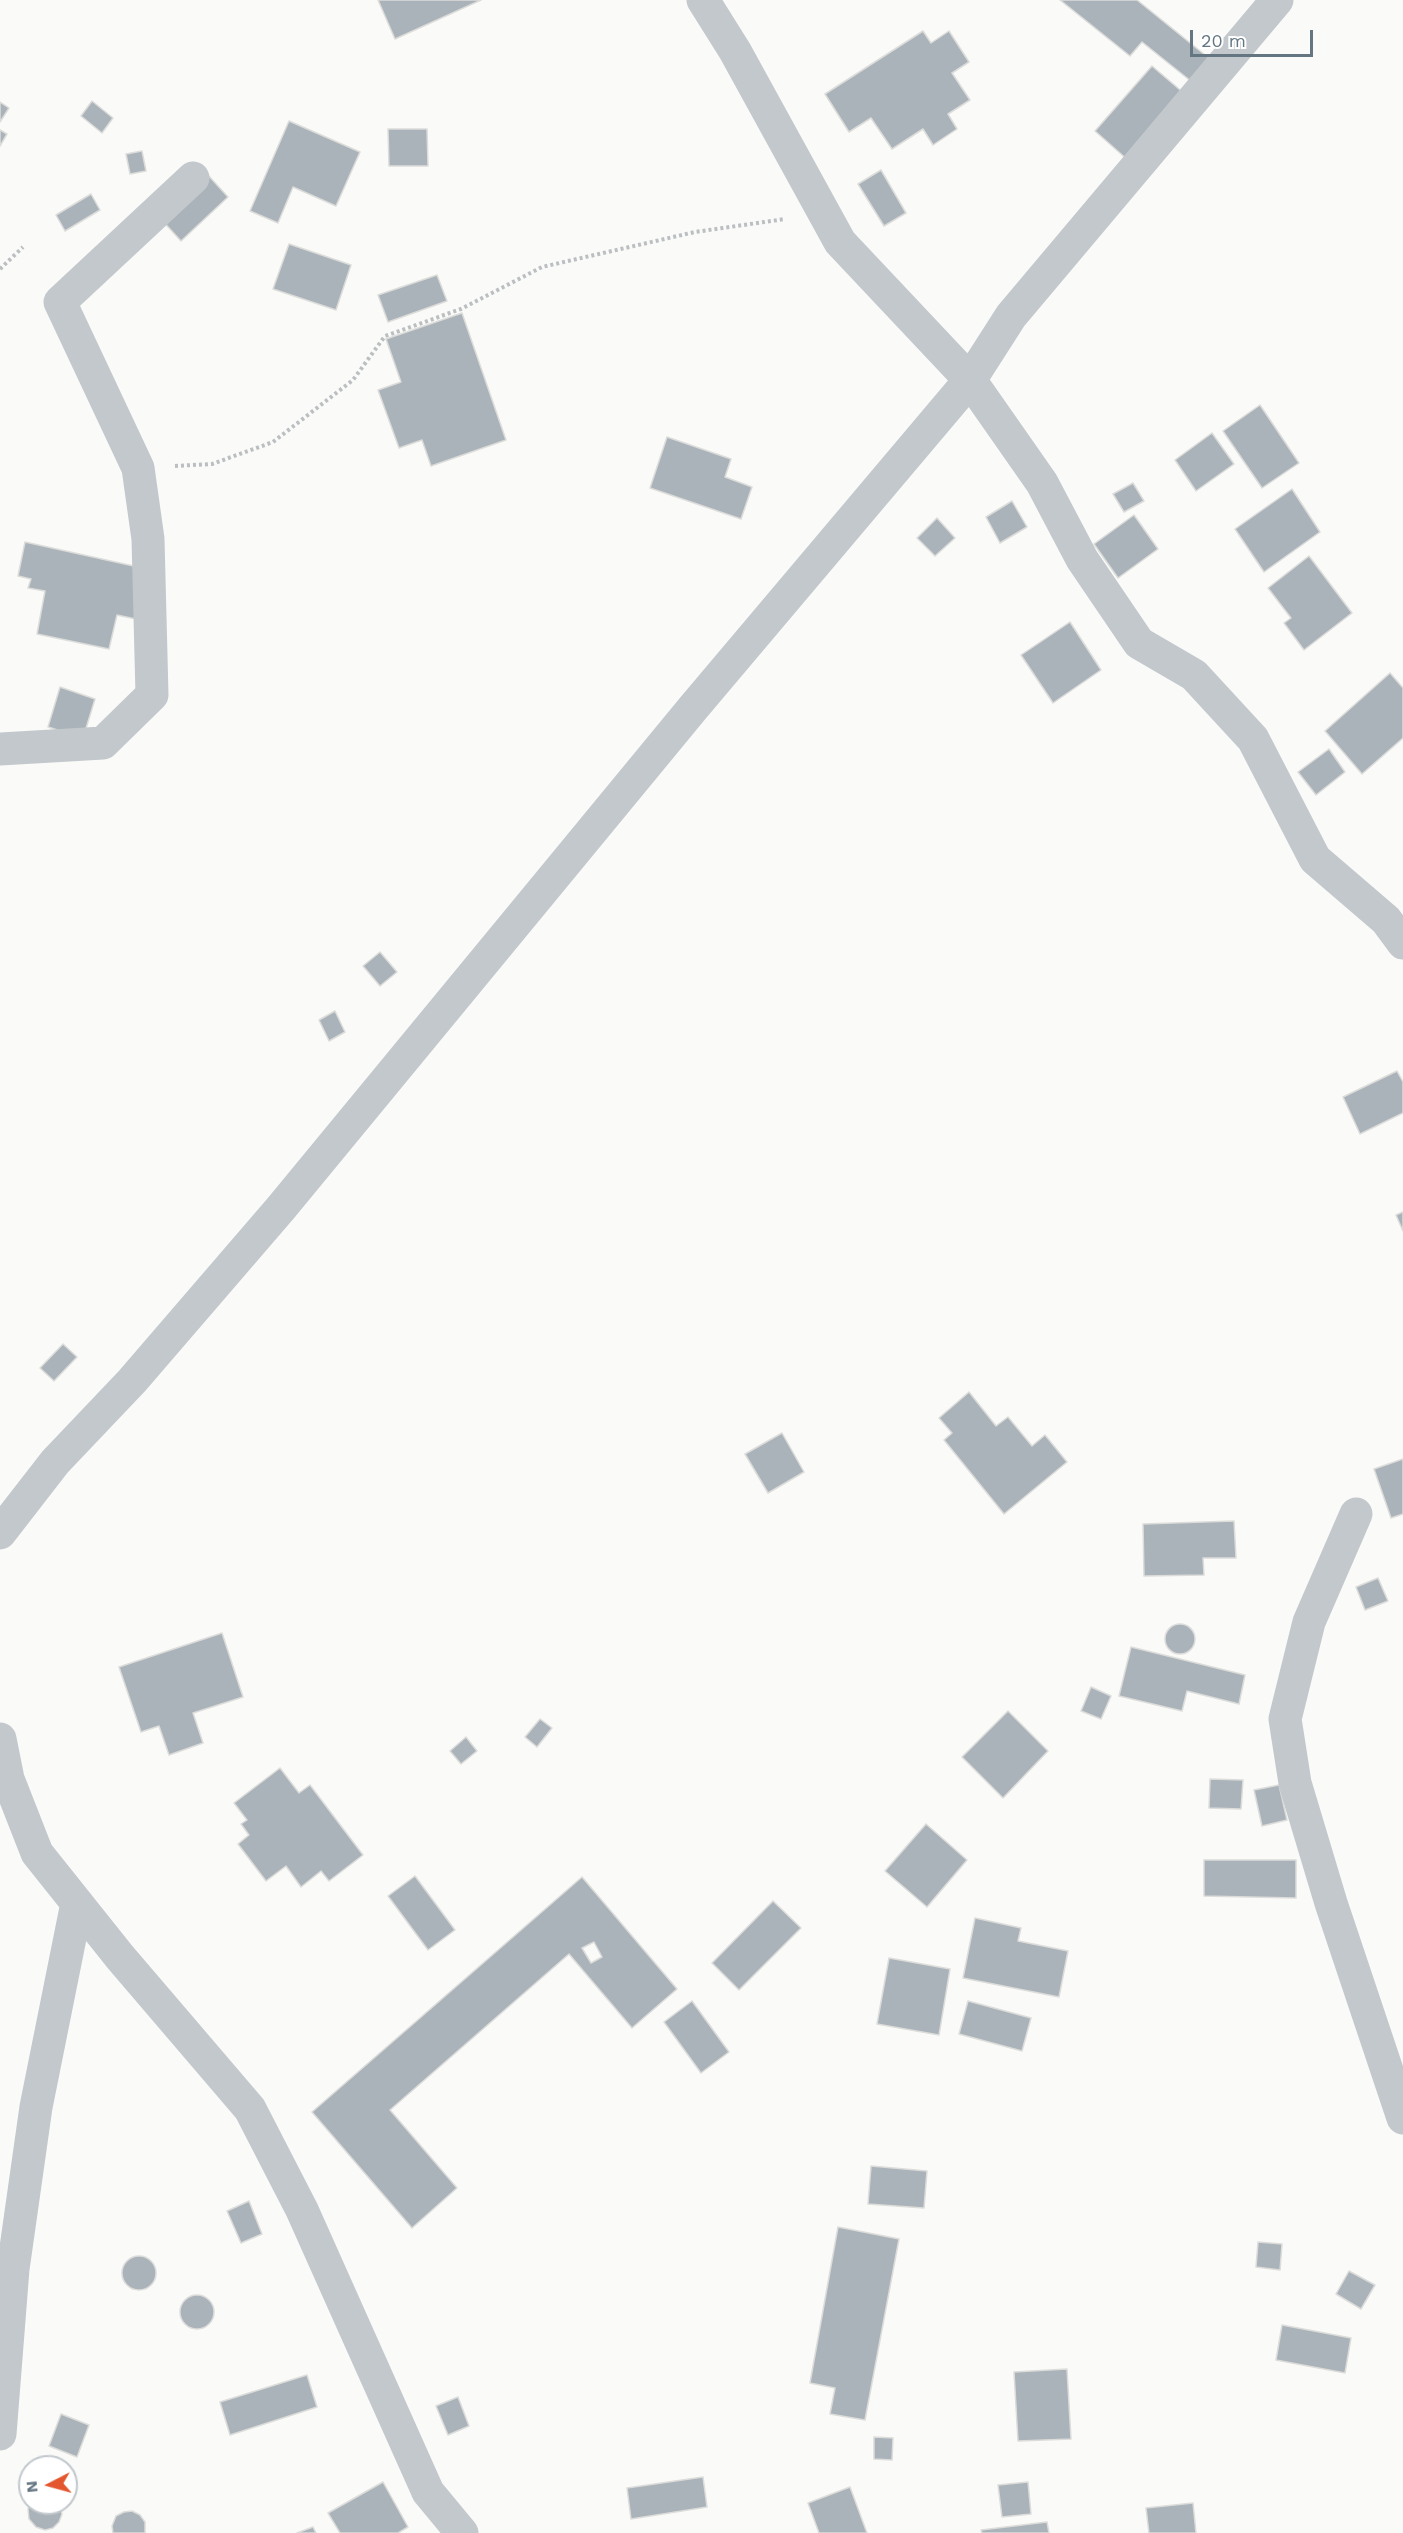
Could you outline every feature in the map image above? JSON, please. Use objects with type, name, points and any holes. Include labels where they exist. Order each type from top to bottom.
[{"type":"street","points":[[703,0],[735,51],[840,242],[970,380],[1042,483],[1082,559],[1139,643],[1194,675],[1253,739],[1315,859],[1386,920],[1403,943]]},
{"type":"street","points":[[1,1528],[24,1505],[56,1462],[132,1381],[281,1208],[693,708],[970,380],[1011,316],[1277,0]]},
{"type":"street","points":[[0,749],[103,743],[152,695],[148,539],[138,468],[60,302],[193,178]]},
{"type":"street","points":[[1356,1514],[1308,1622],[1285,1719],[1295,1783],[1330,1903],[1403,2118]]},
{"type":"street","points":[[0,1739],[8,1779],[37,1853],[250,2109],[302,2210],[428,2492],[462,2533]]},
{"type":"street","points":[[0,2434],[13,2269],[36,2107],[77,1903]]},
{"type":"path","points":[[138,468],[212,464],[273,442],[353,380],[385,336],[461,309],[542,267],[695,232],[824,213]]},
{"type":"path","points":[[0,269],[23,247]]},
{"type":"building","points":[[378,0],[481,0],[395,39]]},
{"type":"building","points":[[1060,0],[1137,0],[1210,59],[1192,82],[1142,42],[1130,56]]},
{"type":"building","points":[[923,31],[931,43],[949,31],[969,62],[952,73],[970,100],[948,114],[957,129],[933,145],[923,129],[892,149],[871,118],[849,132],[825,94]]},
{"type":"building","points":[[1152,66],[1186,95],[1129,161],[1095,131]]},
{"type":"building","points":[[92,101],[113,118],[102,133],[81,116]]},
{"type":"building","points":[[0,102],[9,108],[0,122]]},
{"type":"building","points":[[289,121],[360,152],[336,206],[293,187],[278,223],[250,211]]},
{"type":"building","points":[[388,129],[427,129],[428,166],[389,166]]},
{"type":"building","points":[[0,130],[7,134],[0,146]]},
{"type":"building","points":[[142,151],[146,171],[130,174],[126,154]]},
{"type":"building","points":[[881,170],[906,213],[884,226],[858,184]]},
{"type":"building","points":[[207,174],[228,197],[181,241],[160,218]]},
{"type":"building","points":[[91,194],[100,210],[65,231],[56,215]]},
{"type":"building","points":[[289,244],[351,265],[336,310],[273,289]]},
{"type":"building","points":[[437,275],[447,301],[388,322],[378,295]]},
{"type":"building","points":[[462,313],[506,440],[431,466],[422,440],[399,448],[378,390],[401,382],[386,339]]},
{"type":"building","points":[[1260,405],[1299,463],[1262,488],[1223,431]]},
{"type":"building","points":[[1212,433],[1234,464],[1196,491],[1175,460]]},
{"type":"building","points":[[667,437],[731,459],[725,477],[752,487],[741,519],[650,488]]},
{"type":"building","points":[[1133,483],[1144,501],[1124,512],[1113,494]]},
{"type":"building","points":[[1292,489],[1320,532],[1264,572],[1235,529]]},
{"type":"building","points":[[1012,501],[1027,527],[1000,543],[986,517]]},
{"type":"building","points":[[1134,515],[1158,549],[1118,578],[1094,544]]},
{"type":"building","points":[[937,518],[955,538],[935,556],[917,538]]},
{"type":"building","points":[[25,542],[147,569],[136,619],[117,615],[109,649],[37,634],[45,591],[28,588],[31,579],[18,576]]},
{"type":"building","points":[[1309,556],[1352,613],[1304,650],[1284,623],[1291,618],[1268,588]]},
{"type":"building","points":[[1070,622],[1101,670],[1053,703],[1021,655]]},
{"type":"building","points":[[1390,673],[1403,688],[1403,738],[1362,774],[1325,731]]},
{"type":"building","points":[[60,687],[95,699],[83,738],[48,727]]},
{"type":"building","points":[[1329,749],[1345,772],[1316,795],[1298,772]]},
{"type":"building","points":[[380,952],[397,972],[380,986],[363,966]]},
{"type":"building","points":[[335,1011],[345,1032],[329,1041],[319,1020]]},
{"type":"building","points":[[1397,1071],[1403,1082],[1403,1113],[1360,1134],[1343,1097]]},
{"type":"building","points":[[1403,1212],[1403,1231],[1396,1215]]},
{"type":"building","points":[[63,1344],[77,1357],[54,1381],[40,1368]]},
{"type":"building","points":[[969,1392],[996,1426],[1008,1417],[1032,1446],[1045,1435],[1067,1462],[1004,1514],[944,1440],[952,1433],[939,1418]]},
{"type":"building","points":[[782,1433],[804,1472],[768,1493],[745,1454]]},
{"type":"building","points":[[1403,1459],[1403,1514],[1391,1518],[1374,1469]]},
{"type":"building","points":[[1234,1521],[1236,1558],[1203,1558],[1204,1575],[1144,1576],[1143,1524]]},
{"type":"building","points":[[1378,1578],[1388,1601],[1365,1610],[1356,1587]]},
{"type":"building","points":[[1180,1624],[1191,1628],[1195,1639],[1191,1650],[1180,1654],[1169,1650],[1165,1639],[1169,1628]]},
{"type":"building","points":[[222,1633],[243,1697],[193,1713],[203,1743],[169,1755],[159,1726],[141,1732],[119,1667]]},
{"type":"building","points":[[1131,1647],[1245,1675],[1239,1704],[1187,1691],[1182,1711],[1119,1696]]},
{"type":"building","points":[[1091,1687],[1111,1696],[1101,1719],[1081,1711]]},
{"type":"building","points":[[1008,1711],[1048,1751],[1003,1798],[962,1757]]},
{"type":"building","points":[[540,1719],[552,1728],[537,1747],[525,1737]]},
{"type":"building","points":[[466,1737],[477,1751],[461,1764],[450,1751]]},
{"type":"building","points":[[280,1768],[299,1793],[310,1785],[363,1855],[329,1881],[321,1871],[301,1887],[286,1866],[266,1881],[238,1844],[249,1835],[241,1824],[247,1820],[234,1803]]},
{"type":"building","points":[[1210,1779],[1243,1780],[1241,1809],[1209,1808]]},
{"type":"building","points":[[1279,1785],[1287,1820],[1262,1826],[1254,1790]]},
{"type":"building","points":[[926,1824],[967,1860],[927,1907],[885,1871]]},
{"type":"building","points":[[1204,1860],[1296,1860],[1296,1898],[1204,1896]]},
{"type":"building","points":[[415,1876],[455,1930],[428,1950],[388,1896]]},
{"type":"building","points":[[582,1877],[677,1989],[632,2028],[569,1954],[390,2110],[457,2188],[412,2228],[312,2112]]},
{"type":"building","points":[[773,1901],[801,1928],[739,1990],[712,1963]]},
{"type":"building","points":[[975,1918],[1021,1928],[1018,1941],[1068,1951],[1059,1997],[963,1978]]},
{"type":"building","points":[[594,1942],[602,1957],[591,1963],[582,1948]]},
{"type":"building","points":[[889,1958],[950,1969],[939,2035],[877,2024]]},
{"type":"building","points":[[692,2001],[729,2052],[701,2073],[664,2022]]},
{"type":"building","points":[[968,2001],[1031,2018],[1022,2051],[959,2034]]},
{"type":"building","points":[[871,2166],[927,2171],[924,2208],[868,2204]]},
{"type":"building","points":[[249,2201],[262,2234],[241,2243],[227,2211]]},
{"type":"building","points":[[838,2227],[899,2239],[865,2420],[830,2414],[835,2388],[810,2383]]},
{"type":"building","points":[[1258,2242],[1282,2244],[1280,2270],[1256,2267]]},
{"type":"building","points":[[139,2256],[151,2261],[156,2273],[151,2285],[139,2290],[127,2285],[122,2273],[127,2261]]},
{"type":"building","points":[[1349,2271],[1375,2285],[1361,2309],[1336,2294]]},
{"type":"building","points":[[197,2295],[209,2300],[214,2312],[209,2324],[197,2329],[185,2324],[180,2312],[185,2300]]},
{"type":"building","points":[[1282,2325],[1351,2338],[1345,2373],[1276,2360]]},
{"type":"building","points":[[1067,2369],[1071,2439],[1018,2441],[1014,2372]]},
{"type":"building","points":[[307,2375],[317,2407],[230,2435],[220,2402]]},
{"type":"building","points":[[458,2397],[469,2426],[448,2435],[436,2406]]},
{"type":"building","points":[[61,2414],[89,2425],[78,2455],[49,2446]]},
{"type":"building","points":[[874,2437],[893,2438],[892,2460],[874,2459]]},
{"type":"building","points":[[703,2477],[707,2507],[631,2519],[627,2488]]},
{"type":"building","points":[[383,2482],[408,2527],[398,2533],[340,2533],[328,2513]]},
{"type":"building","points":[[1028,2482],[1031,2514],[1002,2517],[998,2485]]},
{"type":"building","points":[[850,2487],[867,2533],[819,2533],[808,2503]]},
{"type":"building","points":[[1193,2503],[1196,2533],[1149,2533],[1146,2508]]},
{"type":"building","points":[[132,2511],[140,2515],[145,2522],[145,2533],[113,2533],[112,2526],[116,2516]]},
{"type":"building","points":[[29,2515],[62,2515],[53,2528],[45,2530],[36,2527]]},
{"type":"building","points":[[1047,2522],[1049,2533],[982,2533],[981,2530]]},
{"type":"building","points":[[313,2527],[316,2533],[297,2533]]}]
